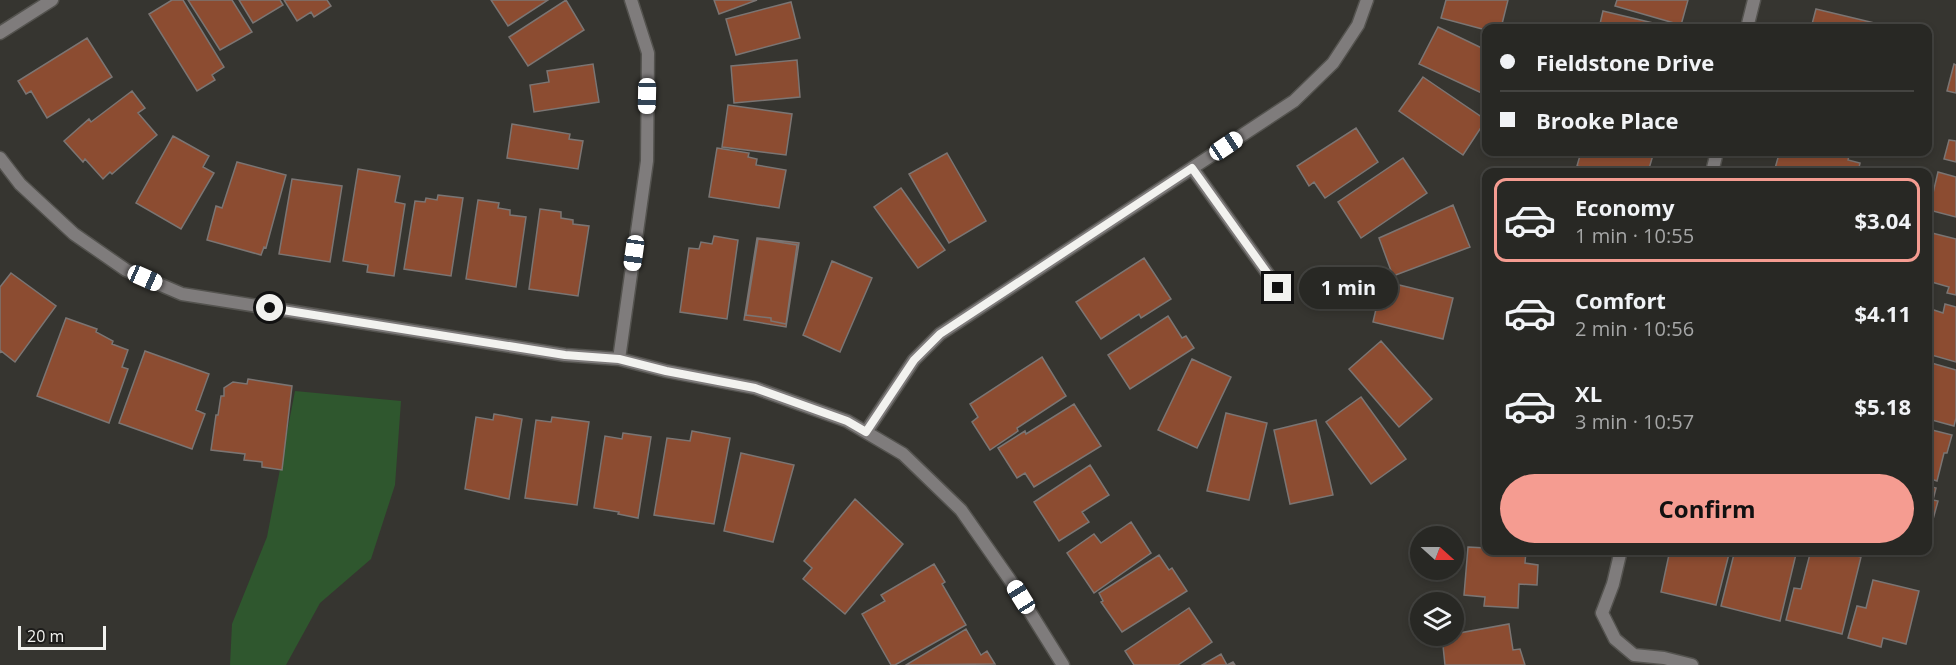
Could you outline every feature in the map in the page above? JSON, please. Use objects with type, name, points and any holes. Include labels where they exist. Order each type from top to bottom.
[{"type":"street","points":[[0,33],[52,0]]},
{"type":"street","points":[[619,359],[646,161],[648,53],[631,0]]},
{"type":"street","points":[[866,432],[914,360],[940,334],[1294,101],[1333,63],[1358,25],[1367,0]]},
{"type":"street","points":[[1748,24],[1754,0]]},
{"type":"street","points":[[0,158],[20,184],[74,234],[126,270],[182,294],[565,355],[619,359],[666,371],[755,388],[847,421],[903,454],[961,510],[1010,580],[1063,665]]},
{"type":"street","points":[[1192,168],[1278,288]]},
{"type":"street","points":[[1620,555],[1613,584],[1602,613],[1615,639],[1634,655],[1664,658],[1692,665]]},
{"type":"green space","points":[[295,391],[401,401],[395,485],[371,559],[320,603],[286,665],[230,665],[232,624],[267,537]]},
{"type":"building","points":[[172,0],[183,0],[224,67],[212,75],[215,80],[197,91],[149,14]]},
{"type":"building","points":[[188,0],[232,0],[252,32],[220,50]]},
{"type":"building","points":[[239,0],[280,0],[283,5],[253,23]]},
{"type":"building","points":[[284,0],[327,0],[331,6],[314,17],[311,12],[297,21]]},
{"type":"building","points":[[491,0],[548,0],[508,26]]},
{"type":"building","points":[[566,0],[584,30],[528,66],[509,37]]},
{"type":"building","points":[[714,0],[757,0],[719,14]]},
{"type":"building","points":[[1446,0],[1508,0],[1502,24],[1482,24],[1482,29],[1441,18]]},
{"type":"building","points":[[1617,0],[1688,0],[1681,24],[1615,6]]},
{"type":"building","points":[[791,2],[800,38],[736,55],[726,19]]},
{"type":"building","points":[[1816,9],[1879,24],[1812,24]]},
{"type":"building","points":[[1603,11],[1657,24],[1600,24]]},
{"type":"building","points":[[1438,27],[1482,48],[1482,93],[1419,64]]},
{"type":"building","points":[[87,38],[112,77],[47,118],[31,91],[26,94],[18,81]]},
{"type":"building","points":[[797,60],[800,97],[734,103],[731,66]]},
{"type":"building","points":[[593,64],[599,102],[534,112],[530,85],[549,82],[547,71]]},
{"type":"building","points":[[1954,64],[1956,65],[1956,93],[1947,91]]},
{"type":"building","points":[[1423,77],[1482,117],[1482,126],[1463,155],[1399,111]]},
{"type":"building","points":[[132,91],[145,108],[138,113],[157,135],[112,174],[110,172],[103,179],[64,141],[89,119],[91,122]]},
{"type":"building","points":[[728,105],[792,114],[786,155],[722,147]]},
{"type":"building","points":[[512,124],[570,134],[569,139],[583,141],[578,169],[507,158]]},
{"type":"building","points":[[1356,128],[1378,162],[1325,198],[1314,182],[1309,186],[1297,166]]},
{"type":"building","points":[[173,136],[209,156],[203,167],[214,173],[181,229],[136,203]]},
{"type":"building","points":[[1949,140],[1956,141],[1956,162],[1944,159]]},
{"type":"building","points":[[717,148],[749,153],[748,157],[757,159],[756,165],[786,170],[779,208],[709,197]]},
{"type":"building","points":[[947,153],[986,221],[949,243],[909,174]]},
{"type":"building","points":[[1580,156],[1653,156],[1649,168],[1577,166]]},
{"type":"building","points":[[1778,156],[1849,156],[1848,160],[1860,163],[1859,168],[1775,168]]},
{"type":"building","points":[[1403,158],[1427,193],[1361,238],[1338,202]]},
{"type":"building","points":[[237,162],[286,175],[266,248],[264,247],[261,255],[207,240],[216,206],[222,208]]},
{"type":"building","points":[[358,169],[400,176],[395,202],[405,204],[394,276],[367,272],[368,265],[343,261]]},
{"type":"building","points":[[1938,172],[1956,177],[1956,217],[1932,211],[1932,197]]},
{"type":"building","points":[[292,179],[342,186],[330,262],[279,254]]},
{"type":"building","points":[[901,188],[945,250],[918,268],[874,207]]},
{"type":"building","points":[[438,195],[463,198],[451,276],[404,269],[415,201],[425,202],[426,198],[437,200]]},
{"type":"building","points":[[478,200],[499,203],[498,208],[510,210],[510,215],[526,217],[516,287],[466,279]]},
{"type":"building","points":[[1453,205],[1470,247],[1393,276],[1379,238]]},
{"type":"building","points":[[540,209],[561,212],[561,218],[573,220],[573,224],[589,226],[578,296],[529,289]]},
{"type":"building","points":[[1932,233],[1956,239],[1956,295],[1947,293],[1949,287],[1932,282]]},
{"type":"building","points":[[714,236],[738,240],[727,319],[680,312],[689,248],[699,249],[701,242],[712,244]]},
{"type":"building","points":[[757,238],[799,243],[786,327],[744,320]]},
{"type":"building","points":[[758,239],[797,245],[786,324],[771,321],[771,318],[746,315]]},
{"type":"building","points":[[1144,258],[1171,299],[1141,318],[1139,314],[1101,339],[1076,302]]},
{"type":"building","points":[[832,261],[872,278],[840,352],[803,335]]},
{"type":"building","points":[[11,273],[56,306],[15,362],[1,351],[0,353],[0,287]]},
{"type":"building","points":[[1387,282],[1453,298],[1443,339],[1373,322],[1377,305],[1381,306]]},
{"type":"building","points":[[1945,304],[1956,307],[1956,362],[1932,355],[1932,309],[1943,313]]},
{"type":"building","points":[[1168,316],[1182,338],[1186,336],[1194,348],[1130,389],[1108,355]]},
{"type":"building","points":[[66,318],[97,329],[96,332],[113,341],[112,344],[128,350],[122,367],[128,369],[109,423],[37,396]]},
{"type":"building","points":[[1381,341],[1432,399],[1399,427],[1349,369]]},
{"type":"building","points":[[145,351],[209,374],[196,410],[205,414],[192,449],[119,423]]},
{"type":"building","points":[[1042,357],[1066,396],[1017,428],[1018,431],[990,450],[972,422],[978,417],[970,404]]},
{"type":"building","points":[[1192,359],[1231,377],[1197,448],[1158,430]]},
{"type":"building","points":[[1932,363],[1956,370],[1954,426],[1932,420]]},
{"type":"building","points":[[248,379],[292,386],[282,470],[262,467],[262,462],[244,460],[245,454],[211,450],[216,415],[218,415],[221,396],[224,396],[224,388],[233,382],[247,384]]},
{"type":"building","points":[[1361,397],[1406,459],[1371,484],[1326,422]]},
{"type":"building","points":[[1074,404],[1101,446],[1034,487],[1025,473],[1017,478],[998,448],[1025,431],[1026,434]]},
{"type":"building","points":[[1226,413],[1267,423],[1249,500],[1207,491]]},
{"type":"building","points":[[494,414],[522,419],[509,499],[465,489],[476,417],[493,420]]},
{"type":"building","points":[[552,417],[589,422],[577,505],[525,498],[536,420],[551,422]]},
{"type":"building","points":[[1316,420],[1333,495],[1290,504],[1274,430]]},
{"type":"building","points":[[1932,430],[1952,435],[1947,453],[1944,453],[1937,481],[1932,479]]},
{"type":"building","points":[[692,431],[730,438],[714,524],[654,515],[667,438],[690,441]]},
{"type":"building","points":[[623,433],[651,437],[638,518],[594,508],[605,436],[622,439]]},
{"type":"building","points":[[741,453],[794,465],[773,542],[724,531]]},
{"type":"building","points":[[1090,465],[1109,495],[1082,512],[1089,522],[1059,541],[1034,502]]},
{"type":"building","points":[[1932,487],[1936,488],[1933,500],[1938,501],[1932,523]]},
{"type":"building","points":[[855,499],[903,544],[845,614],[803,579],[812,568],[804,561]]},
{"type":"building","points":[[1131,522],[1151,553],[1094,593],[1067,553],[1094,534],[1101,543]]},
{"type":"building","points":[[1468,547],[1482,548],[1482,555],[1526,555],[1525,563],[1538,565],[1537,585],[1519,584],[1518,608],[1484,606],[1485,597],[1464,595]]},
{"type":"building","points":[[1159,555],[1169,570],[1172,568],[1187,591],[1122,632],[1101,602],[1103,601],[1099,593]]},
{"type":"building","points":[[1669,555],[1729,555],[1716,605],[1661,592]]},
{"type":"building","points":[[1734,555],[1796,555],[1780,621],[1721,606]]},
{"type":"building","points":[[1810,555],[1861,557],[1842,634],[1786,620],[1794,588],[1801,589]]},
{"type":"building","points":[[934,564],[945,582],[942,584],[966,625],[895,665],[891,665],[862,614],[885,601],[881,595]]},
{"type":"building","points":[[1873,580],[1919,591],[1906,644],[1883,638],[1881,647],[1848,638],[1857,606],[1866,608]]},
{"type":"building","points":[[1189,608],[1212,642],[1178,665],[1134,665],[1125,651]]},
{"type":"building","points":[[1509,624],[1513,650],[1520,649],[1525,665],[1445,665],[1443,646],[1464,646],[1464,632]]},
{"type":"building","points":[[966,629],[981,655],[987,651],[995,664],[906,665]]},
{"type":"building","points":[[1221,654],[1227,665],[1202,665]]},
{"type":"route","points":[[270,308],[565,355],[619,359],[666,371],[755,388],[847,421],[866,432],[914,360],[940,334],[1192,168],[1278,288]]}]
